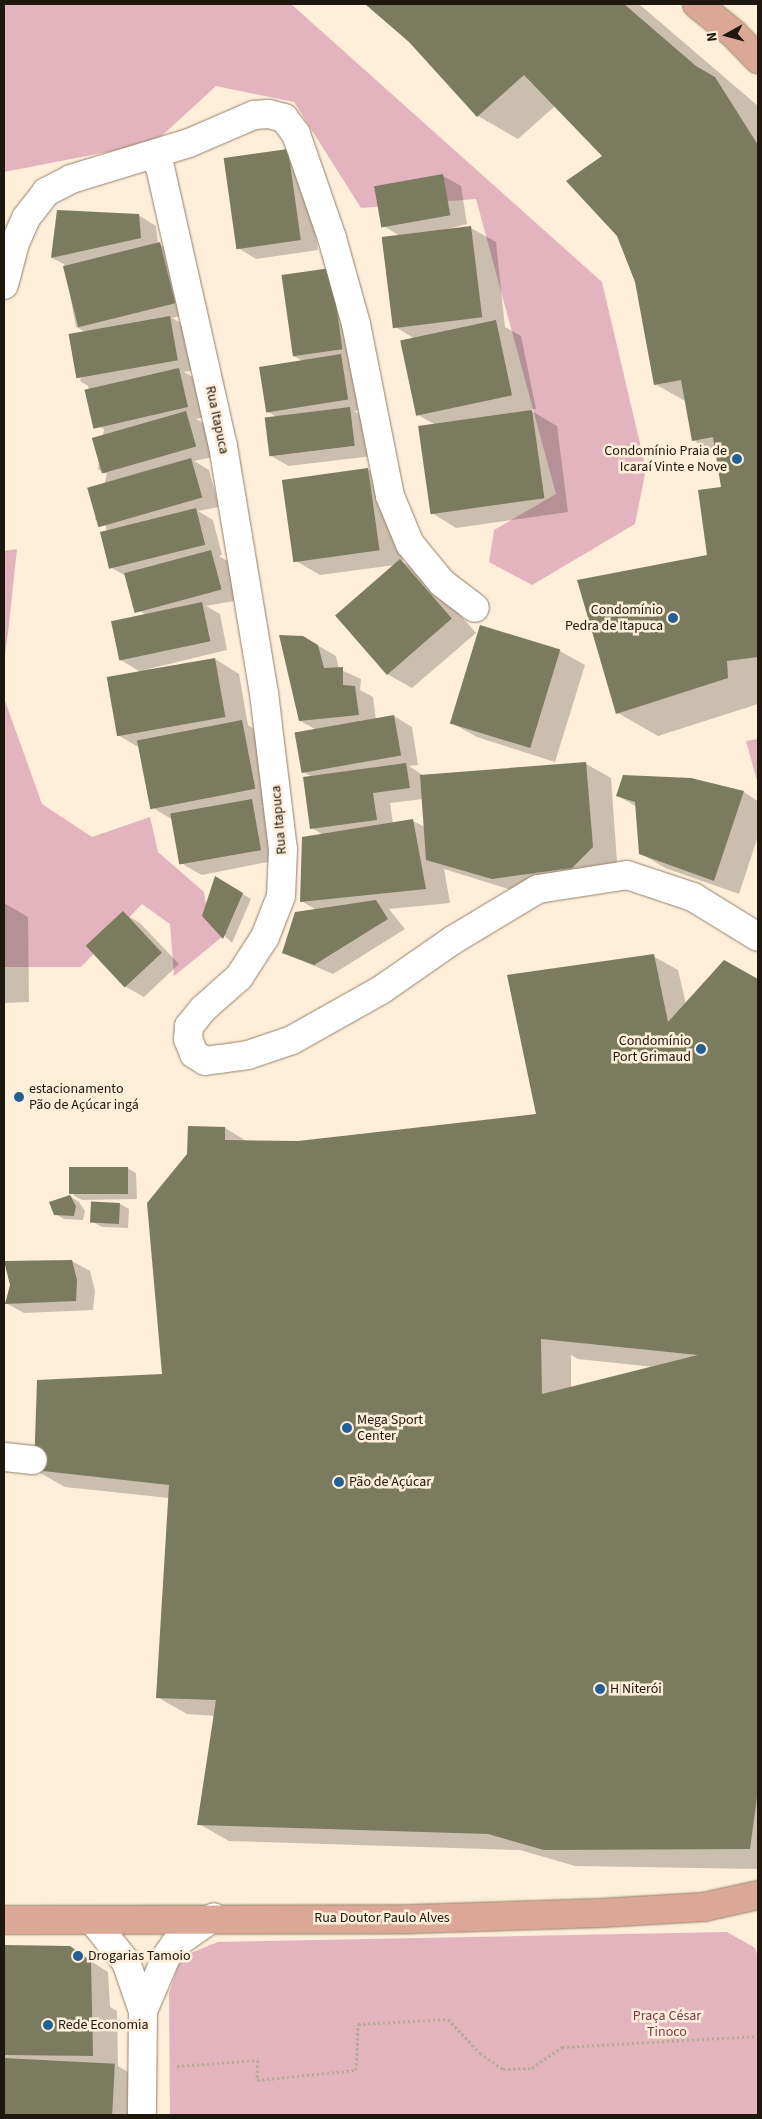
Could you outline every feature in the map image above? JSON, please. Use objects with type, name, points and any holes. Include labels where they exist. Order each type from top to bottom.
[{"type":"main road","points":[[696,4],[734,34],[758,59]]},
{"type":"main road","name":"Rua Doutor Paulo Alves","points":[[4,1920],[94,1922],[214,1918],[412,1919],[601,1913],[704,1907],[758,1895]]},
{"type":"street","points":[[4,285],[26,218],[46,192],[71,179],[152,155],[254,116],[269,114],[284,118],[296,134],[332,238],[356,324],[390,496],[410,544],[442,583],[475,608]]},
{"type":"street","name":"Rua Itapuca","points":[[152,155],[160,167],[223,446],[264,693],[283,849],[281,896],[265,937],[239,976],[203,1009],[189,1026],[188,1039],[194,1054],[205,1060],[248,1055],[292,1040],[381,990],[453,940],[538,889],[627,875],[693,897],[758,937]]},
{"type":"street","points":[[4,1458],[33,1460]]},
{"type":"street","points":[[143,2011],[166,1957],[175,1944],[214,1918]]},
{"type":"street","points":[[94,1922],[126,1962],[143,2011],[142,2115]]},
{"type":"path","points":[[169,2066],[258,2060],[257,2080],[356,2070],[358,2024],[448,2019],[480,2053],[502,2069],[532,2068],[562,2047],[758,2036]]},
{"type":"green space","points":[[4,4],[291,4],[602,282],[646,469],[635,524],[532,585],[489,562],[494,530],[556,494],[476,199],[361,208],[294,102],[216,86],[154,143],[4,172]]},
{"type":"green space","points":[[17,549],[8,633],[4,662],[4,551]]},
{"type":"green space","points":[[4,698],[42,804],[92,837],[150,817],[158,852],[204,892],[208,918],[227,933],[174,976],[170,924],[142,904],[81,967],[5,967]]},
{"type":"green space","points":[[758,739],[758,784],[746,741]]},
{"type":"green space","name":"Praça César Tinoco","points":[[727,1932],[755,1948],[758,1957],[758,2115],[170,2115],[169,1993],[181,1957],[218,1942]]},
{"type":"building","points":[[365,4],[624,4],[696,66],[715,77],[758,145],[758,657],[727,661],[728,678],[616,714],[577,580],[707,555],[698,490],[721,487],[713,437],[692,441],[681,380],[654,385],[635,282],[617,236],[566,181],[602,156],[524,75],[477,117],[409,42]]},
{"type":"building","points":[[288,149],[301,240],[236,249],[224,158]]},
{"type":"building","points":[[443,174],[450,215],[381,228],[374,186]]},
{"type":"building","points":[[57,210],[139,214],[141,238],[51,258]]},
{"type":"building","points":[[471,226],[482,317],[393,328],[382,237]]},
{"type":"building","points":[[160,242],[175,303],[78,327],[63,266]]},
{"type":"building","points":[[331,268],[342,349],[293,356],[281,275]]},
{"type":"building","points":[[170,316],[178,360],[76,378],[69,334]]},
{"type":"building","points":[[496,320],[512,395],[416,416],[400,340]]},
{"type":"building","points":[[341,354],[348,399],[266,412],[259,367]]},
{"type":"building","points":[[179,368],[188,407],[93,429],[84,390]]},
{"type":"building","points":[[350,407],[355,446],[269,456],[265,417]]},
{"type":"building","points":[[532,410],[544,498],[431,514],[418,426]]},
{"type":"building","points":[[186,411],[196,447],[102,474],[92,438]]},
{"type":"building","points":[[191,458],[202,497],[98,527],[87,488]]},
{"type":"building","points":[[368,468],[380,550],[293,562],[282,480]]},
{"type":"building","points":[[196,508],[205,545],[109,569],[100,532]]},
{"type":"building","points":[[211,550],[222,590],[135,613],[124,573]]},
{"type":"building","points":[[400,559],[452,619],[387,675],[335,615]]},
{"type":"building","points":[[202,602],[210,641],[119,660],[111,621]]},
{"type":"building","points":[[480,625],[560,650],[530,748],[450,723]]},
{"type":"building","points":[[279,635],[303,636],[318,645],[324,668],[343,667],[343,685],[355,686],[359,715],[299,721]]},
{"type":"building","points":[[215,658],[225,717],[117,736],[107,677]]},
{"type":"building","points":[[394,715],[401,755],[302,773],[295,733]]},
{"type":"building","points":[[242,720],[255,789],[150,809],[137,740]]},
{"type":"building","points":[[586,762],[593,847],[572,868],[492,879],[426,860],[420,775]]},
{"type":"building","points":[[406,763],[410,788],[373,793],[377,820],[310,829],[303,777]]},
{"type":"building","points":[[623,775],[691,778],[744,791],[714,881],[639,854],[635,802],[616,796]]},
{"type":"building","points":[[252,799],[261,850],[179,865],[170,813]]},
{"type":"building","points":[[413,819],[426,889],[300,902],[302,837]]},
{"type":"building","points":[[215,876],[243,893],[223,939],[202,916]]},
{"type":"building","points":[[376,900],[388,919],[314,965],[282,953],[295,912]]},
{"type":"building","points":[[123,911],[162,953],[125,987],[86,946]]},
{"type":"building","points":[[654,954],[668,1022],[724,960],[758,979],[758,1790],[750,1849],[544,1850],[488,1834],[197,1825],[216,1700],[156,1698],[169,1485],[34,1470],[37,1380],[162,1374],[147,1203],[187,1154],[188,1126],[225,1127],[225,1140],[298,1141],[536,1114],[507,975]],"holes":[[[541,1339],[698,1355],[542,1394]]]},
{"type":"building","points":[[69,1167],[128,1167],[128,1194],[69,1194]]},
{"type":"building","points":[[70,1195],[76,1206],[74,1216],[54,1215],[49,1202]]},
{"type":"building","points":[[91,1201],[120,1203],[119,1224],[90,1222]]},
{"type":"building","points":[[72,1260],[77,1280],[76,1301],[5,1304],[10,1285],[4,1261]]},
{"type":"building","points":[[4,1945],[70,1946],[91,1961],[93,2056],[4,2055]]},
{"type":"building","points":[[4,2058],[115,2064],[112,2115],[4,2115]]},
{"type":"place","name":"Condomínio Praia de Icaraí Vinte e Nove","points":[[737,459]]},
{"type":"place","name":"Condomínio Pedra de Itapuca","points":[[673,618]]},
{"type":"place","name":"Condomínio Port Grimaud","points":[[701,1049]]},
{"type":"place","name":"estacionamento Pão de Açúcar ingá","points":[[19,1097]]},
{"type":"place","name":"Mega Sport Center","points":[[347,1428]]},
{"type":"place","name":"Pão de Açúcar","points":[[339,1482]]},
{"type":"place","name":"H Niterói","points":[[600,1689]]},
{"type":"place","name":"Drogarias Tamoio","points":[[78,1956]]},
{"type":"place","name":"Rede Economia","points":[[48,2025]]}]
